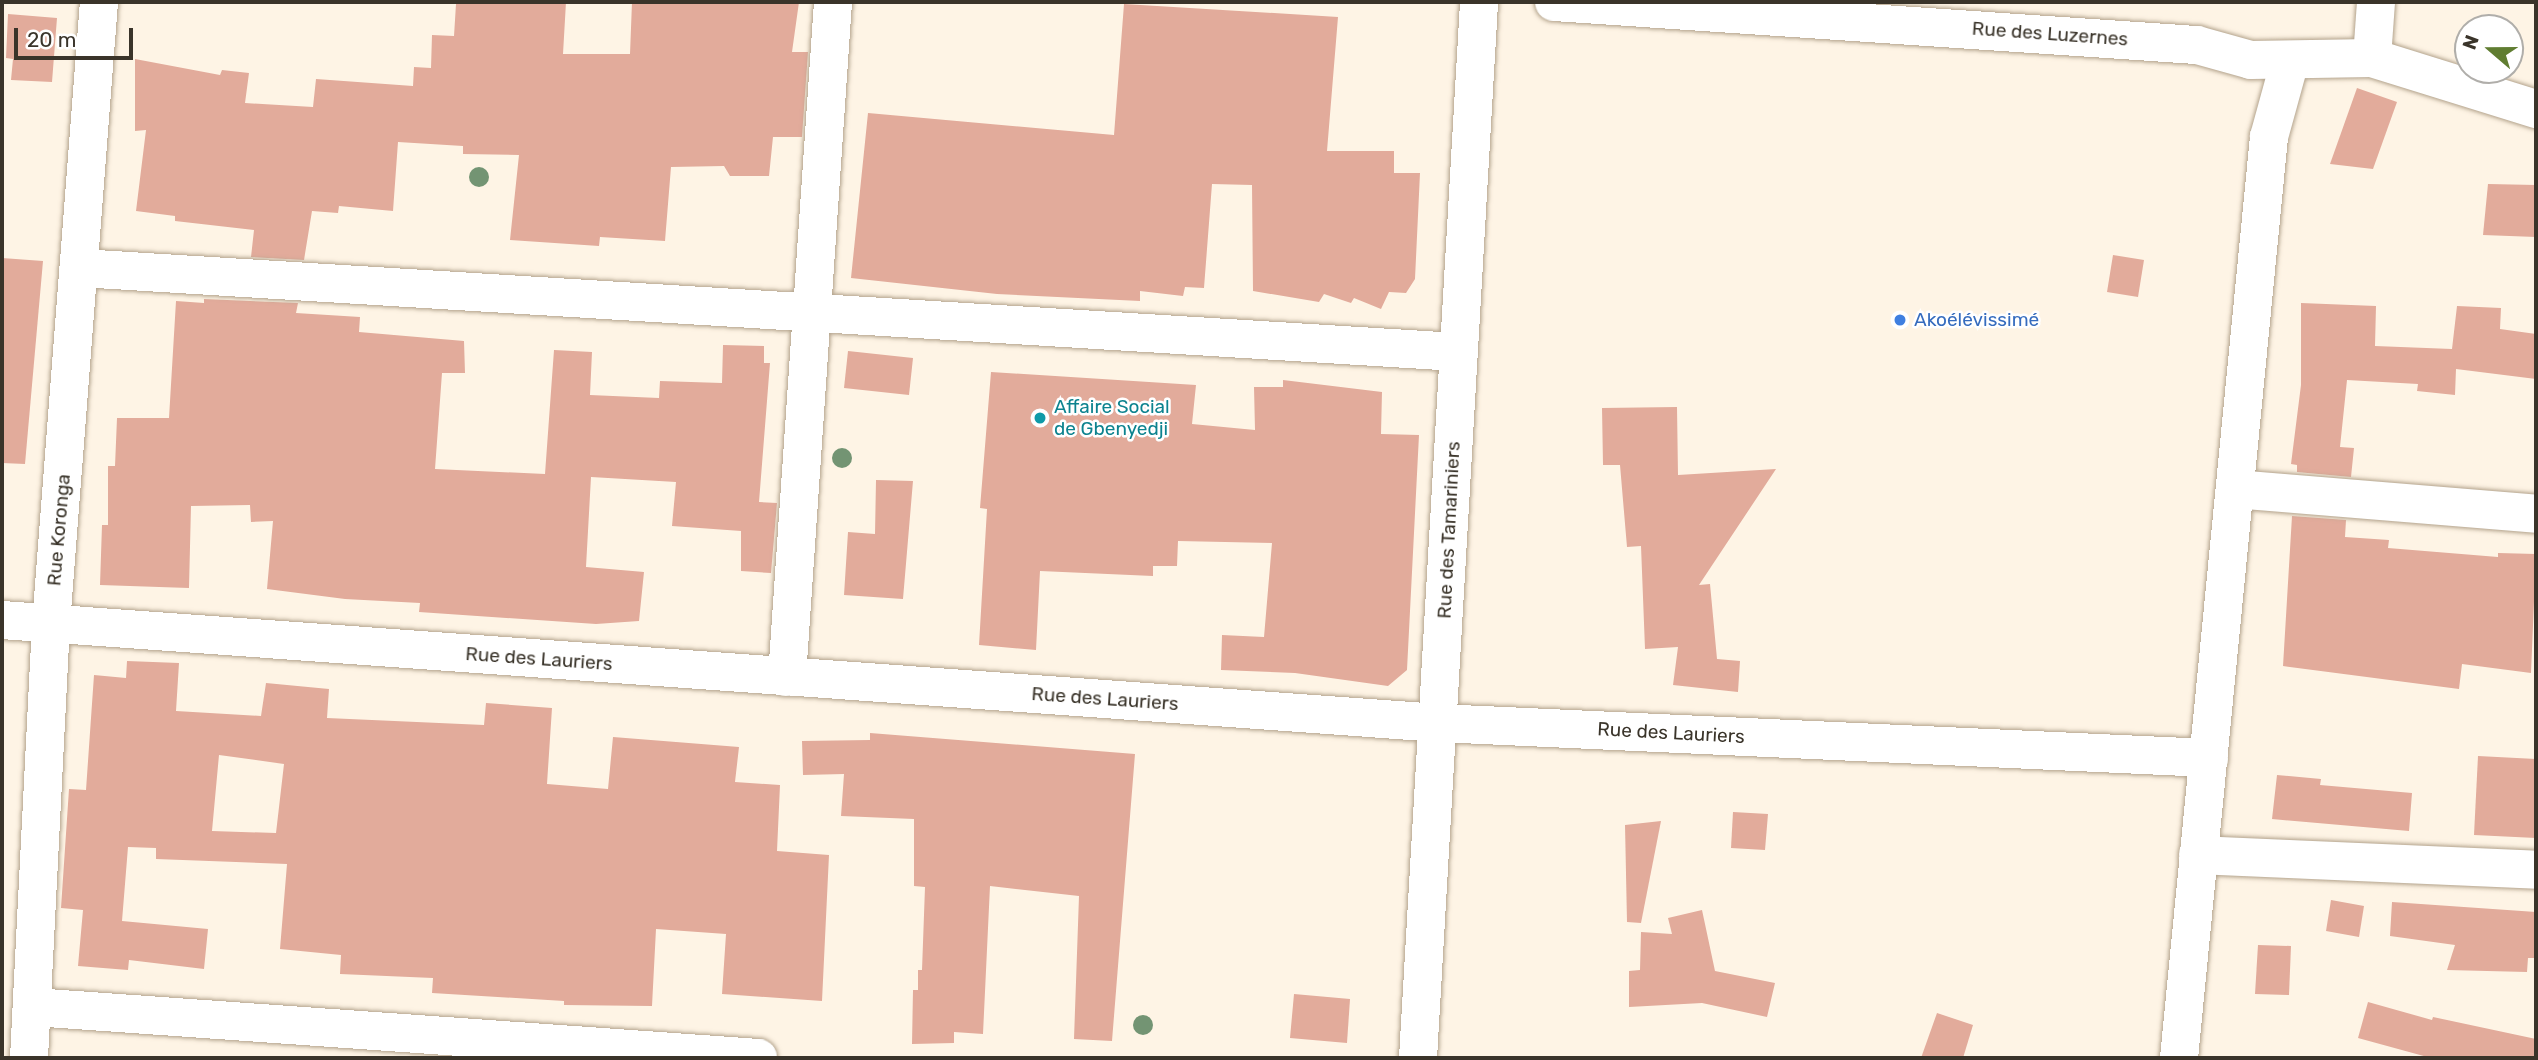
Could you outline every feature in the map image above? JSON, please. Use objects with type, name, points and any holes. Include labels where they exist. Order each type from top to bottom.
[{"type":"street","name":"Rue Koronga","points":[[29,1058],[51,624],[99,2]]},
{"type":"street","points":[[787,677],[833,2]]},
{"type":"street","name":"Rue des Tamariniers","points":[[1418,1058],[1479,2]]},
{"type":"street","name":"Rue des Luzernes","points":[[1554,2],[2035,32],[2197,45],[2251,61],[2372,58],[2536,109]]},
{"type":"street","points":[[2372,58],[2376,2]]},
{"type":"street","points":[[2179,1058],[2269,137],[2290,61]]},
{"type":"street","points":[[80,268],[810,315],[1458,352]]},
{"type":"street","points":[[2235,489],[2536,514]]},
{"type":"street","name":"Rue des Lauriers","points":[[2,620],[1438,723],[2208,758]]},
{"type":"street","points":[[2198,855],[2536,870]]},
{"type":"street","points":[[33,1007],[758,1058]]},
{"type":"building","points":[[566,2],[563,54],[630,54],[632,2],[799,2],[792,52],[808,52],[802,137],[773,137],[769,176],[730,176],[724,166],[671,167],[665,241],[600,237],[599,246],[510,240],[519,155],[463,154],[463,146],[398,142],[393,211],[339,206],[338,213],[312,211],[304,260],[251,257],[254,230],[175,221],[175,216],[136,211],[146,130],[135,131],[135,59],[220,75],[222,70],[249,73],[245,103],[313,107],[316,79],[413,86],[414,67],[431,68],[432,35],[454,36],[456,4]]},
{"type":"building","points":[[1124,4],[1338,17],[1327,151],[1394,151],[1394,173],[1420,173],[1415,279],[1406,293],[1389,292],[1381,309],[1354,298],[1351,303],[1324,294],[1319,302],[1253,291],[1252,185],[1212,184],[1204,288],[1185,287],[1183,296],[1140,291],[1140,301],[997,294],[851,278],[868,113],[1114,135]]},
{"type":"building","points":[[8,14],[57,18],[52,82],[11,80],[13,59],[6,58]]},
{"type":"building","points":[[2357,88],[2397,102],[2373,169],[2330,164]]},
{"type":"building","points":[[2488,184],[2536,185],[2536,237],[2483,235]]},
{"type":"building","points":[[2113,255],[2144,260],[2138,297],[2107,292]]},
{"type":"building","points":[[2,258],[43,261],[25,464],[2,463]]},
{"type":"building","points":[[204,299],[298,303],[296,313],[360,317],[359,332],[464,341],[465,373],[442,373],[435,469],[545,474],[554,350],[592,352],[590,395],[659,398],[660,381],[722,383],[723,345],[764,346],[764,363],[770,363],[759,502],[777,503],[771,573],[741,571],[741,531],[672,526],[676,482],[591,477],[586,567],[644,572],[639,621],[596,624],[419,612],[420,603],[345,599],[267,589],[273,521],[251,522],[250,505],[191,506],[189,588],[100,585],[102,525],[108,525],[108,466],[115,466],[117,418],[169,418],[176,301],[204,303]]},
{"type":"building","points":[[2301,303],[2376,306],[2375,346],[2452,349],[2457,306],[2501,308],[2500,329],[2536,334],[2536,379],[2456,369],[2455,395],[2417,391],[2418,384],[2347,380],[2340,447],[2354,448],[2351,477],[2297,472],[2297,465],[2291,464],[2301,385]]},
{"type":"building","points":[[848,351],[913,358],[909,395],[844,388]]},
{"type":"building","points":[[991,372],[1196,385],[1192,424],[1255,430],[1254,387],[1283,387],[1283,380],[1382,392],[1381,434],[1419,435],[1407,670],[1388,686],[1295,673],[1221,670],[1222,635],[1264,637],[1272,543],[1178,541],[1177,566],[1153,566],[1153,576],[1040,571],[1036,650],[979,645],[987,509],[980,508]]},
{"type":"building","points":[[1677,407],[1678,475],[1776,469],[1699,585],[1710,584],[1717,659],[1740,661],[1738,692],[1673,685],[1678,647],[1645,649],[1641,546],[1627,547],[1620,465],[1603,465],[1602,408]]},
{"type":"building","points":[[876,480],[913,481],[903,599],[844,595],[848,532],[875,534]]},
{"type":"building","points":[[2292,516],[2346,520],[2345,537],[2389,540],[2388,548],[2498,557],[2498,553],[2536,554],[2531,673],[2462,664],[2459,689],[2283,666]]},
{"type":"building","points":[[127,661],[179,663],[176,711],[261,716],[266,683],[329,689],[327,718],[484,725],[486,703],[552,708],[547,784],[608,789],[613,737],[739,747],[735,782],[780,785],[777,851],[829,855],[822,1001],[722,994],[726,934],[656,929],[652,1006],[564,1005],[564,1001],[432,993],[433,978],[340,974],[341,955],[280,949],[287,864],[156,859],[156,848],[128,847],[122,921],[208,929],[204,969],[129,960],[128,970],[78,966],[83,910],[61,908],[69,789],[86,790],[94,675],[126,678]],"holes":[[[219,755],[284,764],[276,833],[212,831]]]},
{"type":"building","points":[[870,733],[1135,754],[1112,1041],[1074,1039],[1079,896],[990,886],[983,1034],[954,1032],[954,1043],[912,1044],[913,990],[918,990],[918,970],[922,970],[925,887],[914,886],[914,819],[841,816],[844,774],[803,775],[802,741],[870,740]]},
{"type":"building","points":[[2478,756],[2536,759],[2536,838],[2474,835]]},
{"type":"building","points":[[2277,775],[2321,779],[2320,785],[2412,793],[2409,831],[2272,819]]},
{"type":"building","points":[[1733,812],[1768,814],[1765,850],[1731,848]]},
{"type":"building","points":[[1661,821],[1641,923],[1627,922],[1625,825]]},
{"type":"building","points":[[2331,900],[2364,906],[2359,937],[2326,931]]},
{"type":"building","points":[[2392,902],[2536,912],[2536,958],[2528,958],[2527,972],[2447,970],[2455,945],[2390,936]]},
{"type":"building","points":[[1702,910],[1715,971],[1775,983],[1767,1017],[1702,1003],[1629,1007],[1629,971],[1640,970],[1641,932],[1672,934],[1668,918]]},
{"type":"building","points":[[2258,945],[2291,946],[2289,995],[2255,994]]},
{"type":"building","points":[[1294,994],[1350,999],[1347,1043],[1290,1038]]},
{"type":"building","points":[[2368,1002],[2432,1020],[2433,1017],[2536,1039],[2536,1058],[2431,1058],[2358,1038]]},
{"type":"building","points":[[1937,1013],[1973,1025],[1963,1058],[1921,1058]]},
{"type":"place","name":"Akoélévissimé","points":[[1900,320]]},
{"type":"place","name":"Affaire Social de Gbenyedji","points":[[1040,418]]}]
